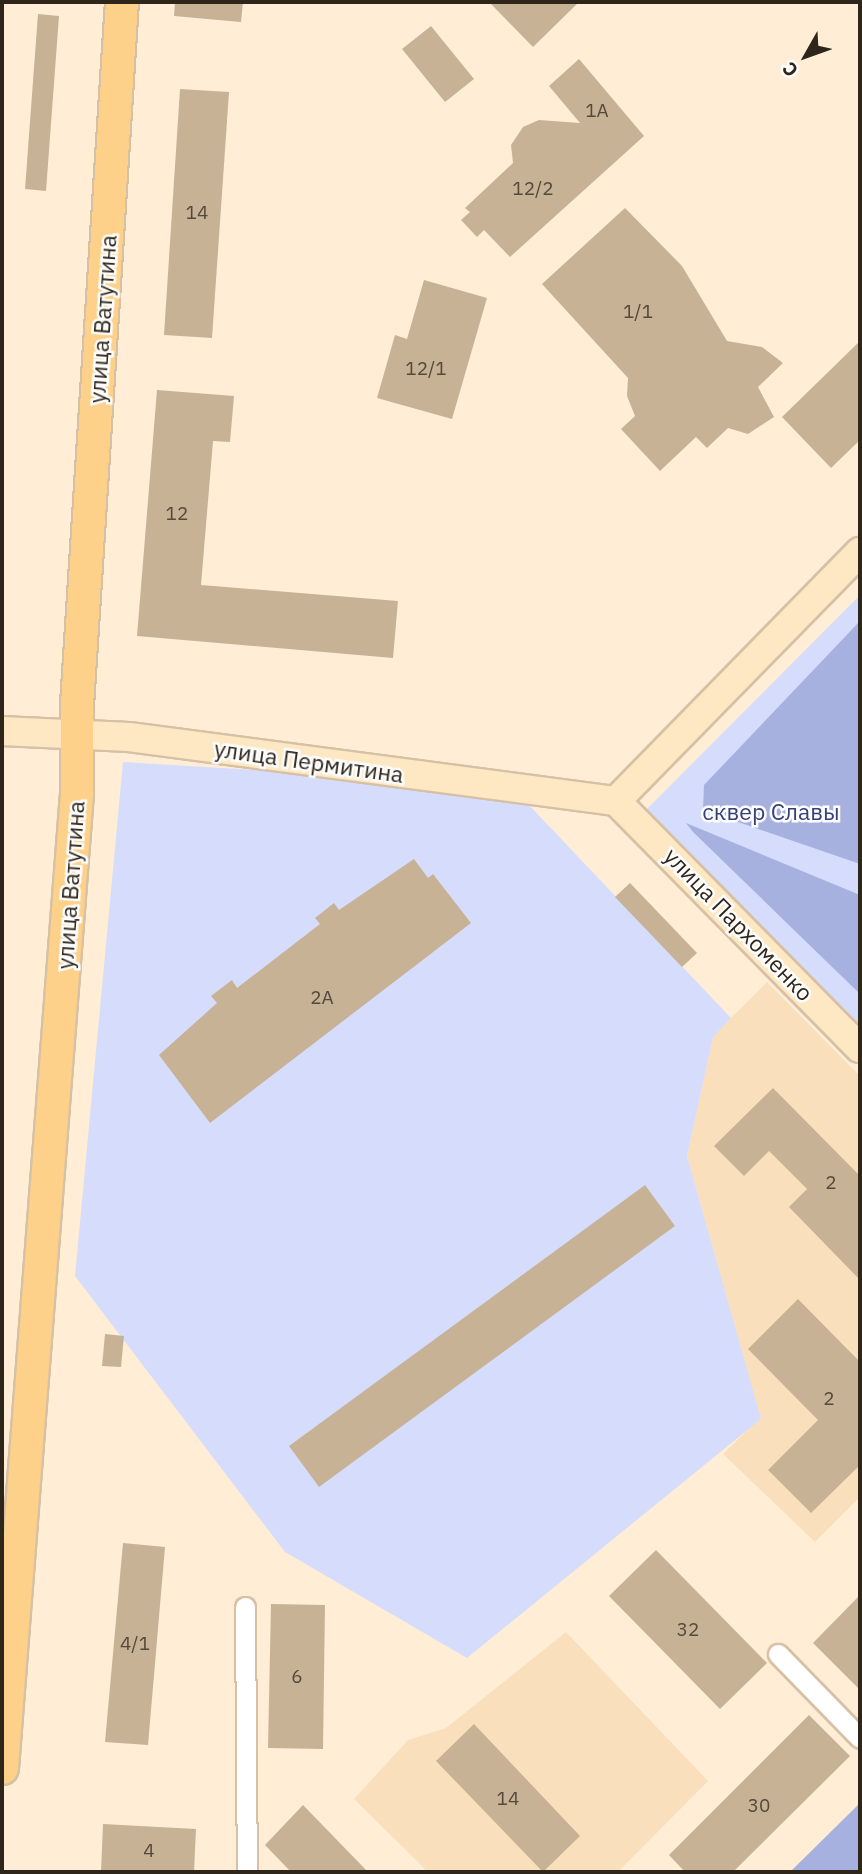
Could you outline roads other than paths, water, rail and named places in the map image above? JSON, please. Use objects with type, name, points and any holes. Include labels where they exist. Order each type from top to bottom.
[{"type":"main road","name":"улица Ватутина","points":[[2,1768],[77,793],[77,735],[122,2]]},
{"type":"street","points":[[616,802],[860,552]]},
{"type":"street","name":"улица Пермитина","points":[[2,731],[77,735],[616,802]]},
{"type":"street","name":"улица Пархоменко","points":[[616,802],[860,1048]]},
{"type":"street","points":[[245,1607],[247,1872]]},
{"type":"street","points":[[778,1654],[860,1738]]},
{"type":"park label","name":"сквер Славы","points":[[771,811]]}]
